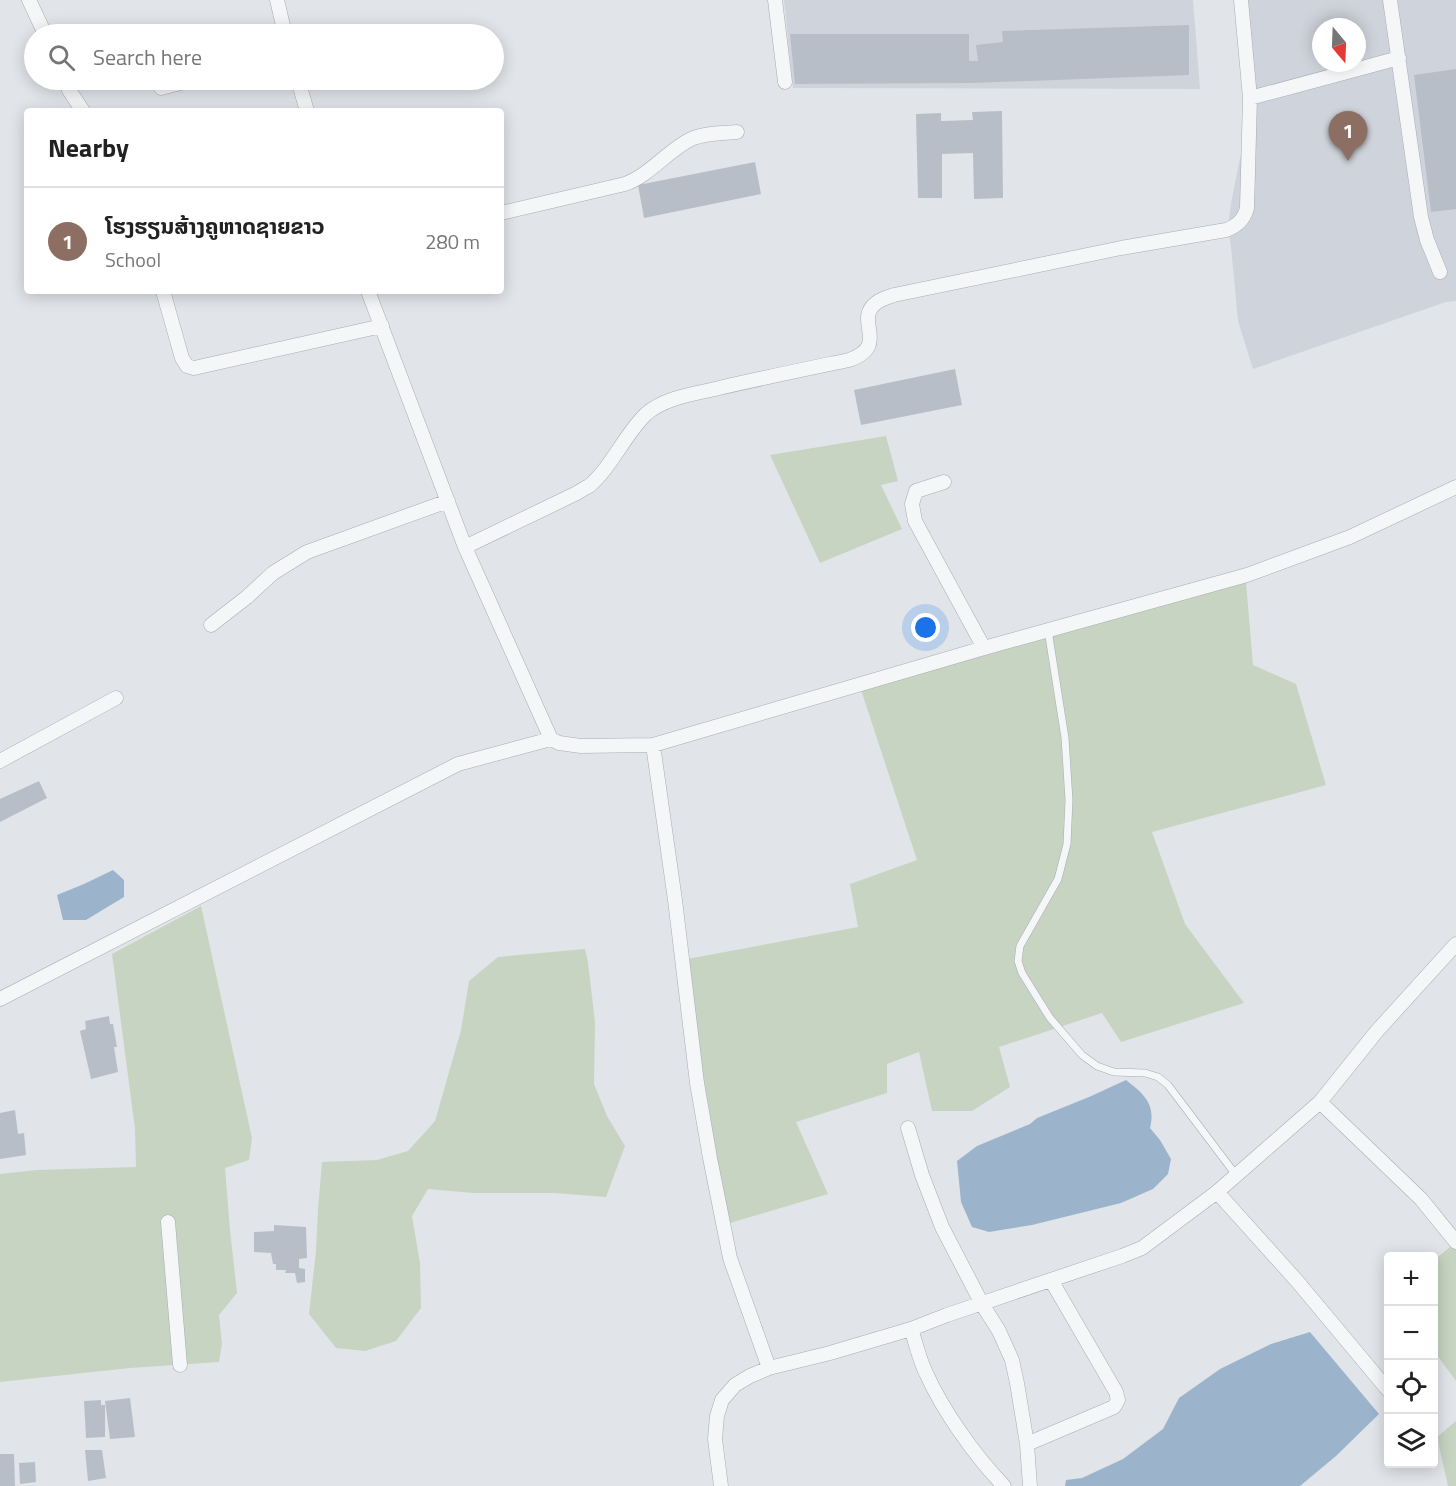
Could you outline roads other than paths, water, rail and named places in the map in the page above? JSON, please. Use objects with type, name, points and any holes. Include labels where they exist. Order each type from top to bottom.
[{"type":"street","points":[[29,0],[40,24]]},
{"type":"street","points":[[277,0],[283,24]]},
{"type":"street","points":[[775,0],[784,82]]},
{"type":"street","points":[[465,547],[589,485],[638,423],[647,413],[660,405],[707,391],[859,357],[870,345],[868,320],[872,307],[886,298],[1121,248],[1226,230],[1237,225],[1245,215],[1247,208],[1250,98],[1241,0]]},
{"type":"street","points":[[1390,0],[1421,217],[1427,240],[1440,272]]},
{"type":"street","points":[[1250,98],[1399,58]]},
{"type":"street","points":[[69,90],[81,108]]},
{"type":"street","points":[[301,90],[306,108]]},
{"type":"street","points":[[504,212],[631,182],[691,139],[701,135],[737,132]]},
{"type":"street","points":[[164,294],[182,358],[187,366],[194,368],[382,326]]},
{"type":"street","points":[[369,294],[465,547],[551,739],[569,746],[653,745],[984,648],[1247,575],[1350,537],[1456,487]]},
{"type":"street","points":[[944,482],[916,491],[912,504],[915,520],[984,648]]},
{"type":"street","points":[[211,626],[273,573],[307,552],[448,501]]},
{"type":"street","points":[[0,761],[116,698]]},
{"type":"street","points":[[0,999],[458,764],[551,739]]},
{"type":"street","points":[[653,745],[675,900],[697,1083],[710,1158],[730,1258],[769,1368]]},
{"type":"street","points":[[721,1486],[715,1439],[717,1416],[722,1400],[735,1386],[750,1376],[769,1368],[911,1329],[1142,1248],[1217,1192],[1320,1102],[1377,1031],[1456,944]]},
{"type":"street","points":[[1320,1102],[1421,1199],[1456,1242]]},
{"type":"street","points":[[908,1128],[942,1227],[982,1304],[999,1330],[1012,1360],[1027,1444],[1030,1486]]},
{"type":"street","points":[[1217,1192],[1297,1281],[1384,1384]]},
{"type":"street","points":[[168,1222],[180,1365]]},
{"type":"street","points":[[1027,1444],[1114,1407],[1118,1400],[1116,1392],[1051,1280]]},
{"type":"street","points":[[911,1329],[925,1371],[939,1399],[989,1470],[1004,1486]]},
{"type":"lane","points":[[1048,630],[1065,738],[1069,800],[1067,844],[1058,879],[1020,946],[1018,960],[1022,973],[1050,1018],[1082,1055],[1097,1066],[1114,1072],[1145,1072],[1158,1077],[1168,1085],[1236,1175]]},
{"type":"water","points":[[113,870],[124,880],[124,897],[86,920],[63,920],[57,895]]},
{"type":"water","points":[[1126,1080],[1147,1100],[1151,1112],[1150,1128],[1171,1159],[1168,1174],[1153,1189],[1121,1203],[1032,1225],[989,1232],[972,1227],[961,1202],[957,1161],[977,1146]]},
{"type":"water","points":[[1310,1332],[1379,1414],[1336,1456],[1300,1486],[1065,1486],[1066,1480],[1082,1478],[1123,1459],[1163,1429],[1179,1398],[1220,1369],[1271,1344]]},
{"type":"place","name":"ໂຮງຮຽນສ້າງຄູຫາດຊາຍຂາວ","points":[[1348,161]]}]
